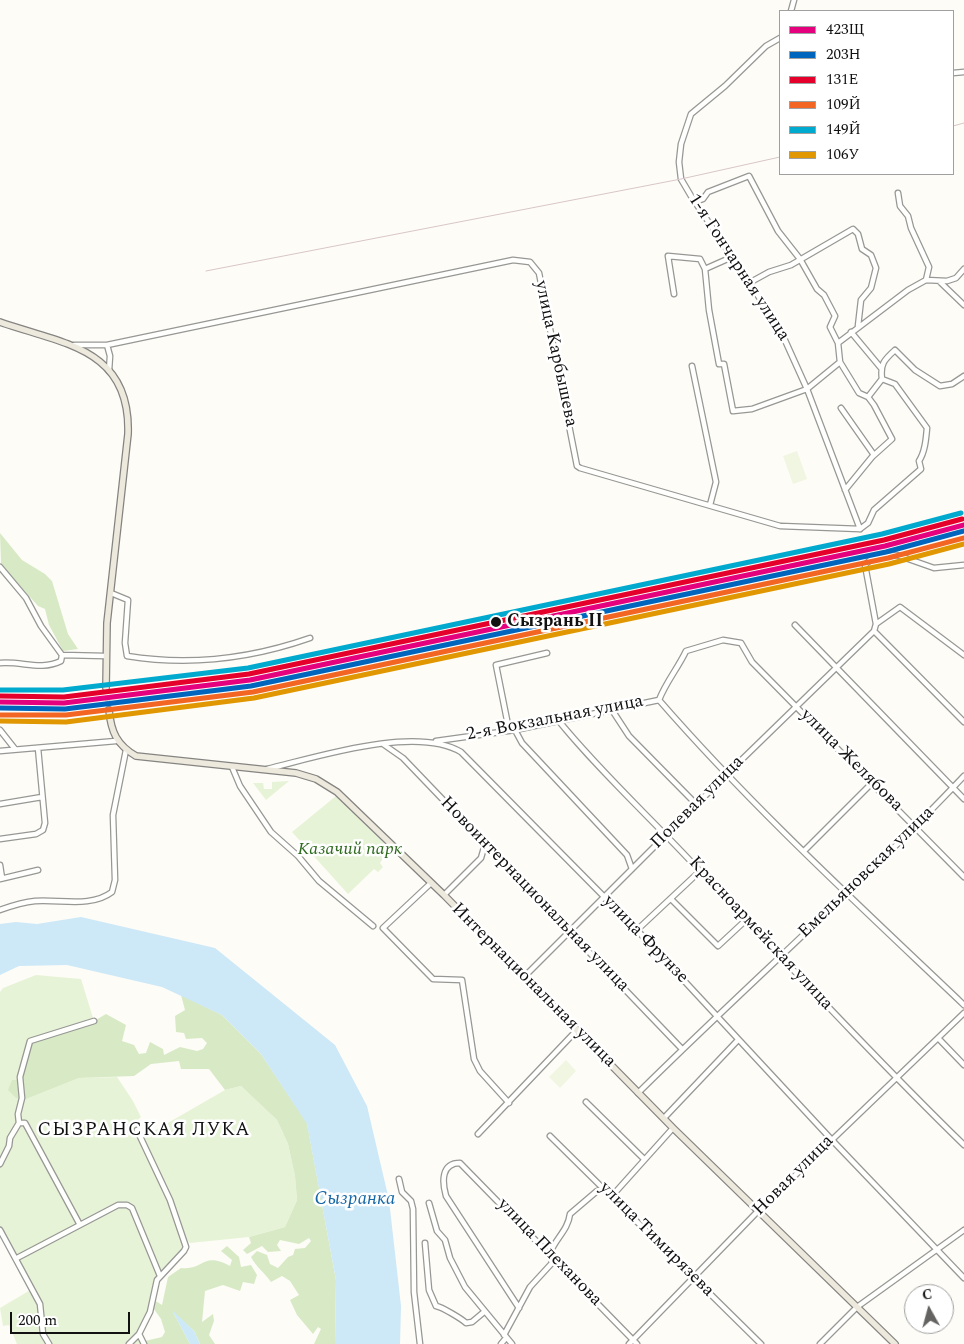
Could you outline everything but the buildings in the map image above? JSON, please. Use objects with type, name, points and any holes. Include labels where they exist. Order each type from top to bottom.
[{"type":"main road","points":[[0,322],[84,350],[109,372],[120,387],[128,418],[105,656],[106,688]]},
{"type":"main road","points":[[109,710],[112,731],[116,741]]},
{"type":"main road","name":"Интернациональная улица","points":[[116,741],[136,756],[149,759],[296,773],[316,779],[337,792],[431,883],[673,1128],[894,1344]]},
{"type":"street","name":"1-я Гончарная улица","points":[[779,39],[766,46],[726,86],[691,114],[681,144],[679,170],[681,179],[695,202],[779,327],[807,389],[860,529]]},
{"type":"street","points":[[695,202],[703,199],[708,192],[749,176],[778,231],[800,259],[817,289],[824,295],[835,316],[830,328],[838,344],[840,362],[859,393],[868,397],[892,439],[874,455],[845,490]]},
{"type":"street","points":[[898,193],[900,206],[908,216],[911,228],[930,267],[926,280]]},
{"type":"street","points":[[749,283],[800,259],[846,231],[853,229],[858,234],[862,249],[871,255],[876,268],[870,288],[861,300],[858,326]]},
{"type":"street","points":[[674,294],[668,256],[700,259],[706,269],[709,310],[719,364],[724,364],[733,411],[752,409],[807,389],[840,362]]},
{"type":"street","points":[[706,269],[732,257]]},
{"type":"street","name":"улица Карбышева","points":[[107,345],[513,260],[530,262],[539,273],[577,466],[780,526],[860,529]]},
{"type":"street","points":[[838,344],[858,326],[908,290],[926,280],[947,281],[956,278],[964,269]]},
{"type":"street","points":[[938,280],[964,305]]},
{"type":"street","points":[[851,332],[881,368]]},
{"type":"street","points":[[74,346],[107,345],[110,356],[109,372]]},
{"type":"street","points":[[868,397],[882,379],[881,368],[883,360],[895,350],[915,370],[940,386],[952,384],[964,376]]},
{"type":"street","points":[[692,366],[716,482],[710,506]]},
{"type":"street","points":[[860,529],[868,523],[874,510],[921,469],[919,461],[923,456],[926,439],[927,428],[895,384],[882,379]]},
{"type":"street","points":[[841,408],[874,455]]},
{"type":"street","points":[[964,565],[934,568],[897,554],[872,558],[865,565],[876,624],[874,632],[964,722]]},
{"type":"street","points":[[0,567],[26,598],[41,626],[62,655]]},
{"type":"street","points":[[111,593],[128,600],[125,642],[127,656],[163,662],[191,662],[247,655],[310,638]]},
{"type":"street","points":[[876,624],[900,607],[964,655]]},
{"type":"street","points":[[795,625],[964,799]]},
{"type":"street","name":"Полевая улица","points":[[524,976],[696,804],[874,632]]},
{"type":"street","name":"2-я Вокзальная улица","points":[[428,742],[512,730],[659,700],[664,685],[678,668],[686,651],[722,640],[741,643]]},
{"type":"street","name":"улица Желябова","points":[[741,643],[752,662],[917,827],[964,877]]},
{"type":"street","points":[[547,653],[496,665],[512,730],[627,855],[632,869]]},
{"type":"street","points":[[62,655],[105,656]]},
{"type":"street","points":[[0,663],[18,662],[32,666],[46,666],[60,661],[62,655]]},
{"type":"street","points":[[659,700],[804,850],[964,1005]]},
{"type":"street","points":[[612,710],[629,736],[696,804]]},
{"type":"street","name":"Красноармейская улица","points":[[558,720],[586,754],[666,834],[781,957],[964,1145]]},
{"type":"street","points":[[0,730],[15,750]]},
{"type":"street","points":[[0,751],[116,741]]},
{"type":"street","name":"улица Фрунзе","points":[[265,769],[383,744],[428,742],[443,744],[461,752],[637,930],[831,1139],[964,1278]]},
{"type":"street","name":"Новоинтернациональная улица","points":[[383,744],[403,758],[682,1049]]},
{"type":"street","points":[[0,839],[36,834],[43,830],[45,823],[38,748]]},
{"type":"street","points":[[0,910],[34,901],[95,900],[104,898],[112,892],[115,880],[114,815],[126,750]]},
{"type":"street","points":[[296,762],[294,766],[296,773]]},
{"type":"street","points":[[232,766],[240,786],[271,832],[298,856],[319,881],[373,926]]},
{"type":"street","name":"Емельяновская улица","points":[[638,1093],[716,1016],[848,894],[917,827],[964,776]]},
{"type":"street","points":[[804,850],[872,783]]},
{"type":"street","points":[[0,804],[42,798]]},
{"type":"street","points":[[444,896],[482,858],[485,844]]},
{"type":"street","points":[[0,866],[1,878],[38,870]]},
{"type":"street","points":[[637,930],[700,871]]},
{"type":"street","points":[[431,883],[383,928],[432,979],[462,980],[474,1059],[480,1071],[509,1103]]},
{"type":"street","points":[[671,899],[718,946],[746,920]]},
{"type":"street","name":"Новая улица","points":[[633,1343],[758,1211],[964,1013]]},
{"type":"street","points":[[0,1164],[9,1146],[10,1138],[19,1123],[18,1114],[22,1098],[20,1078],[30,1041],[94,1021]]},
{"type":"street","points":[[478,1134],[577,1030]]},
{"type":"street","points":[[938,1038],[964,1065]]},
{"type":"street","points":[[664,1118],[738,1040]]},
{"type":"street","points":[[586,1102],[644,1159]]},
{"type":"street","points":[[19,1123],[25,1122],[80,1225]]},
{"type":"street","points":[[612,1196],[673,1128]]},
{"type":"street","points":[[129,1344],[139,1334],[150,1312],[152,1296],[160,1276],[184,1251],[185,1243],[170,1200],[137,1130]]},
{"type":"street","name":"улица Тимирязева","points":[[550,1136],[605,1188],[761,1344]]},
{"type":"street","name":"улица Плеханова","points":[[519,1308],[446,1196],[443,1176],[448,1166],[460,1163],[550,1253],[633,1343]]},
{"type":"street","points":[[399,1179],[402,1192],[411,1201],[414,1209],[414,1292],[420,1344]]},
{"type":"street","points":[[501,1344],[530,1287],[552,1263],[550,1253],[556,1240],[569,1225],[570,1214],[597,1191],[605,1188]]},
{"type":"street","points":[[429,1203],[437,1231],[445,1240],[450,1258],[457,1272],[484,1312],[512,1344]]},
{"type":"street","points":[[17,1258],[118,1206],[127,1205],[132,1208],[160,1276]]},
{"type":"street","points":[[0,1230],[17,1258],[18,1266],[40,1304],[43,1334],[49,1344]]},
{"type":"street","points":[[820,1344],[857,1307],[964,1230]]},
{"type":"street","points":[[425,1243],[430,1290],[436,1306],[443,1307],[452,1316],[460,1317],[466,1323],[472,1322],[484,1312]]},
{"type":"street","points":[[139,1334],[144,1344]]},
{"type":"green space","points":[[797,451],[807,479],[793,484],[783,456]]},
{"type":"green space","points":[[0,533],[22,560],[45,574],[52,581],[68,634],[78,649],[63,651],[49,625],[45,609],[38,606],[4,568],[1,563]]},
{"type":"green space","points":[[289,781],[266,800],[253,783],[263,783],[264,789],[272,789],[272,782]]},
{"type":"green space","name":"Казачий парк","points":[[336,796],[390,849],[380,863],[383,867],[378,872],[374,869],[348,894],[292,832]]},
{"type":"green space","points":[[36,975],[81,979],[94,1021],[24,1100],[79,1078],[117,1077],[141,1117],[133,1124],[140,1139],[225,1090],[241,1086],[277,1120],[288,1144],[295,1176],[297,1200],[285,1227],[249,1237],[190,1243],[184,1237],[186,1247],[159,1278],[150,1312],[139,1334],[144,1344],[17,1344],[9,1325],[3,1326],[0,1308],[32,1289],[0,1230],[0,992],[3,988]]},
{"type":"green space","points":[[181,995],[222,1015],[261,1054],[307,1123],[336,1280],[335,1344],[314,1344],[321,1329],[318,1327],[313,1334],[297,1315],[290,1300],[299,1295],[290,1281],[282,1276],[271,1282],[251,1257],[257,1251],[267,1255],[270,1264],[278,1268],[288,1257],[293,1255],[295,1249],[305,1248],[311,1241],[309,1238],[299,1244],[280,1240],[277,1245],[281,1251],[268,1252],[262,1246],[247,1254],[243,1250],[251,1243],[249,1237],[285,1227],[297,1200],[295,1176],[288,1144],[277,1120],[241,1086],[225,1090],[209,1069],[181,1069],[179,1061],[151,1064],[134,1076],[79,1078],[24,1100],[16,1098],[8,1090],[12,1080],[20,1080],[30,1041],[94,1021],[106,1014],[126,1025],[122,1041],[134,1045],[139,1054],[146,1053],[150,1042],[163,1049],[164,1055],[180,1047],[197,1051],[203,1049],[207,1043],[202,1038],[186,1039],[184,1033],[176,1032],[175,1016],[185,1010]]},
{"type":"green space","points":[[566,1060],[576,1071],[560,1088],[549,1077]]},
{"type":"green space","points":[[227,1246],[239,1257],[241,1267],[251,1265],[257,1275],[254,1284],[243,1282],[240,1291],[223,1285],[205,1291],[202,1322],[213,1314],[214,1321],[209,1335],[215,1344],[200,1344],[194,1331],[173,1312],[190,1344],[146,1344],[145,1341],[162,1337],[165,1332],[161,1319],[151,1305],[154,1300],[162,1305],[168,1277],[181,1268],[194,1267],[208,1261],[214,1260],[230,1266],[232,1260],[221,1251]]},
{"type":"water","name":"Сызранка","points":[[81,917],[215,948],[335,1045],[367,1106],[389,1200],[401,1306],[400,1344],[335,1344],[336,1280],[307,1124],[261,1054],[222,1015],[162,987],[67,965],[19,966],[0,975],[0,924],[16,922],[37,924]]},
{"type":"water","points":[[172,1310],[194,1331],[200,1344],[190,1344]]},
{"type":"tunnel","points":[[106,688],[109,710]]},
{"type":"railway","points":[[954,126],[964,123]]},
{"type":"railway","points":[[206,271],[681,179],[779,157]]},
{"type":"transit line","name":"149Й","points":[[0,690],[63,690],[248,668],[882,534],[961,513]]},
{"type":"transit line","name":"131Е","points":[[0,696],[64,697],[249,674],[884,540],[962,519]]},
{"type":"transit line","name":"423Щ","points":[[0,702],[64,703],[250,680],[885,546],[964,525]]},
{"type":"transit line","name":"203Н","points":[[0,708],[65,709],[251,686],[886,552],[964,531]]},
{"type":"transit line","name":"109Й","points":[[0,715],[66,715],[253,692],[888,558],[964,538]]},
{"type":"transit line","name":"106У","points":[[0,721],[66,722],[254,698],[889,564],[964,544]]},
{"type":"place","name":"Сызрань II","points":[[496,622]]},
{"type":"district","name":"СЫЗРАНСКАЯ ЛУКА","points":[[144,1131]]}]
